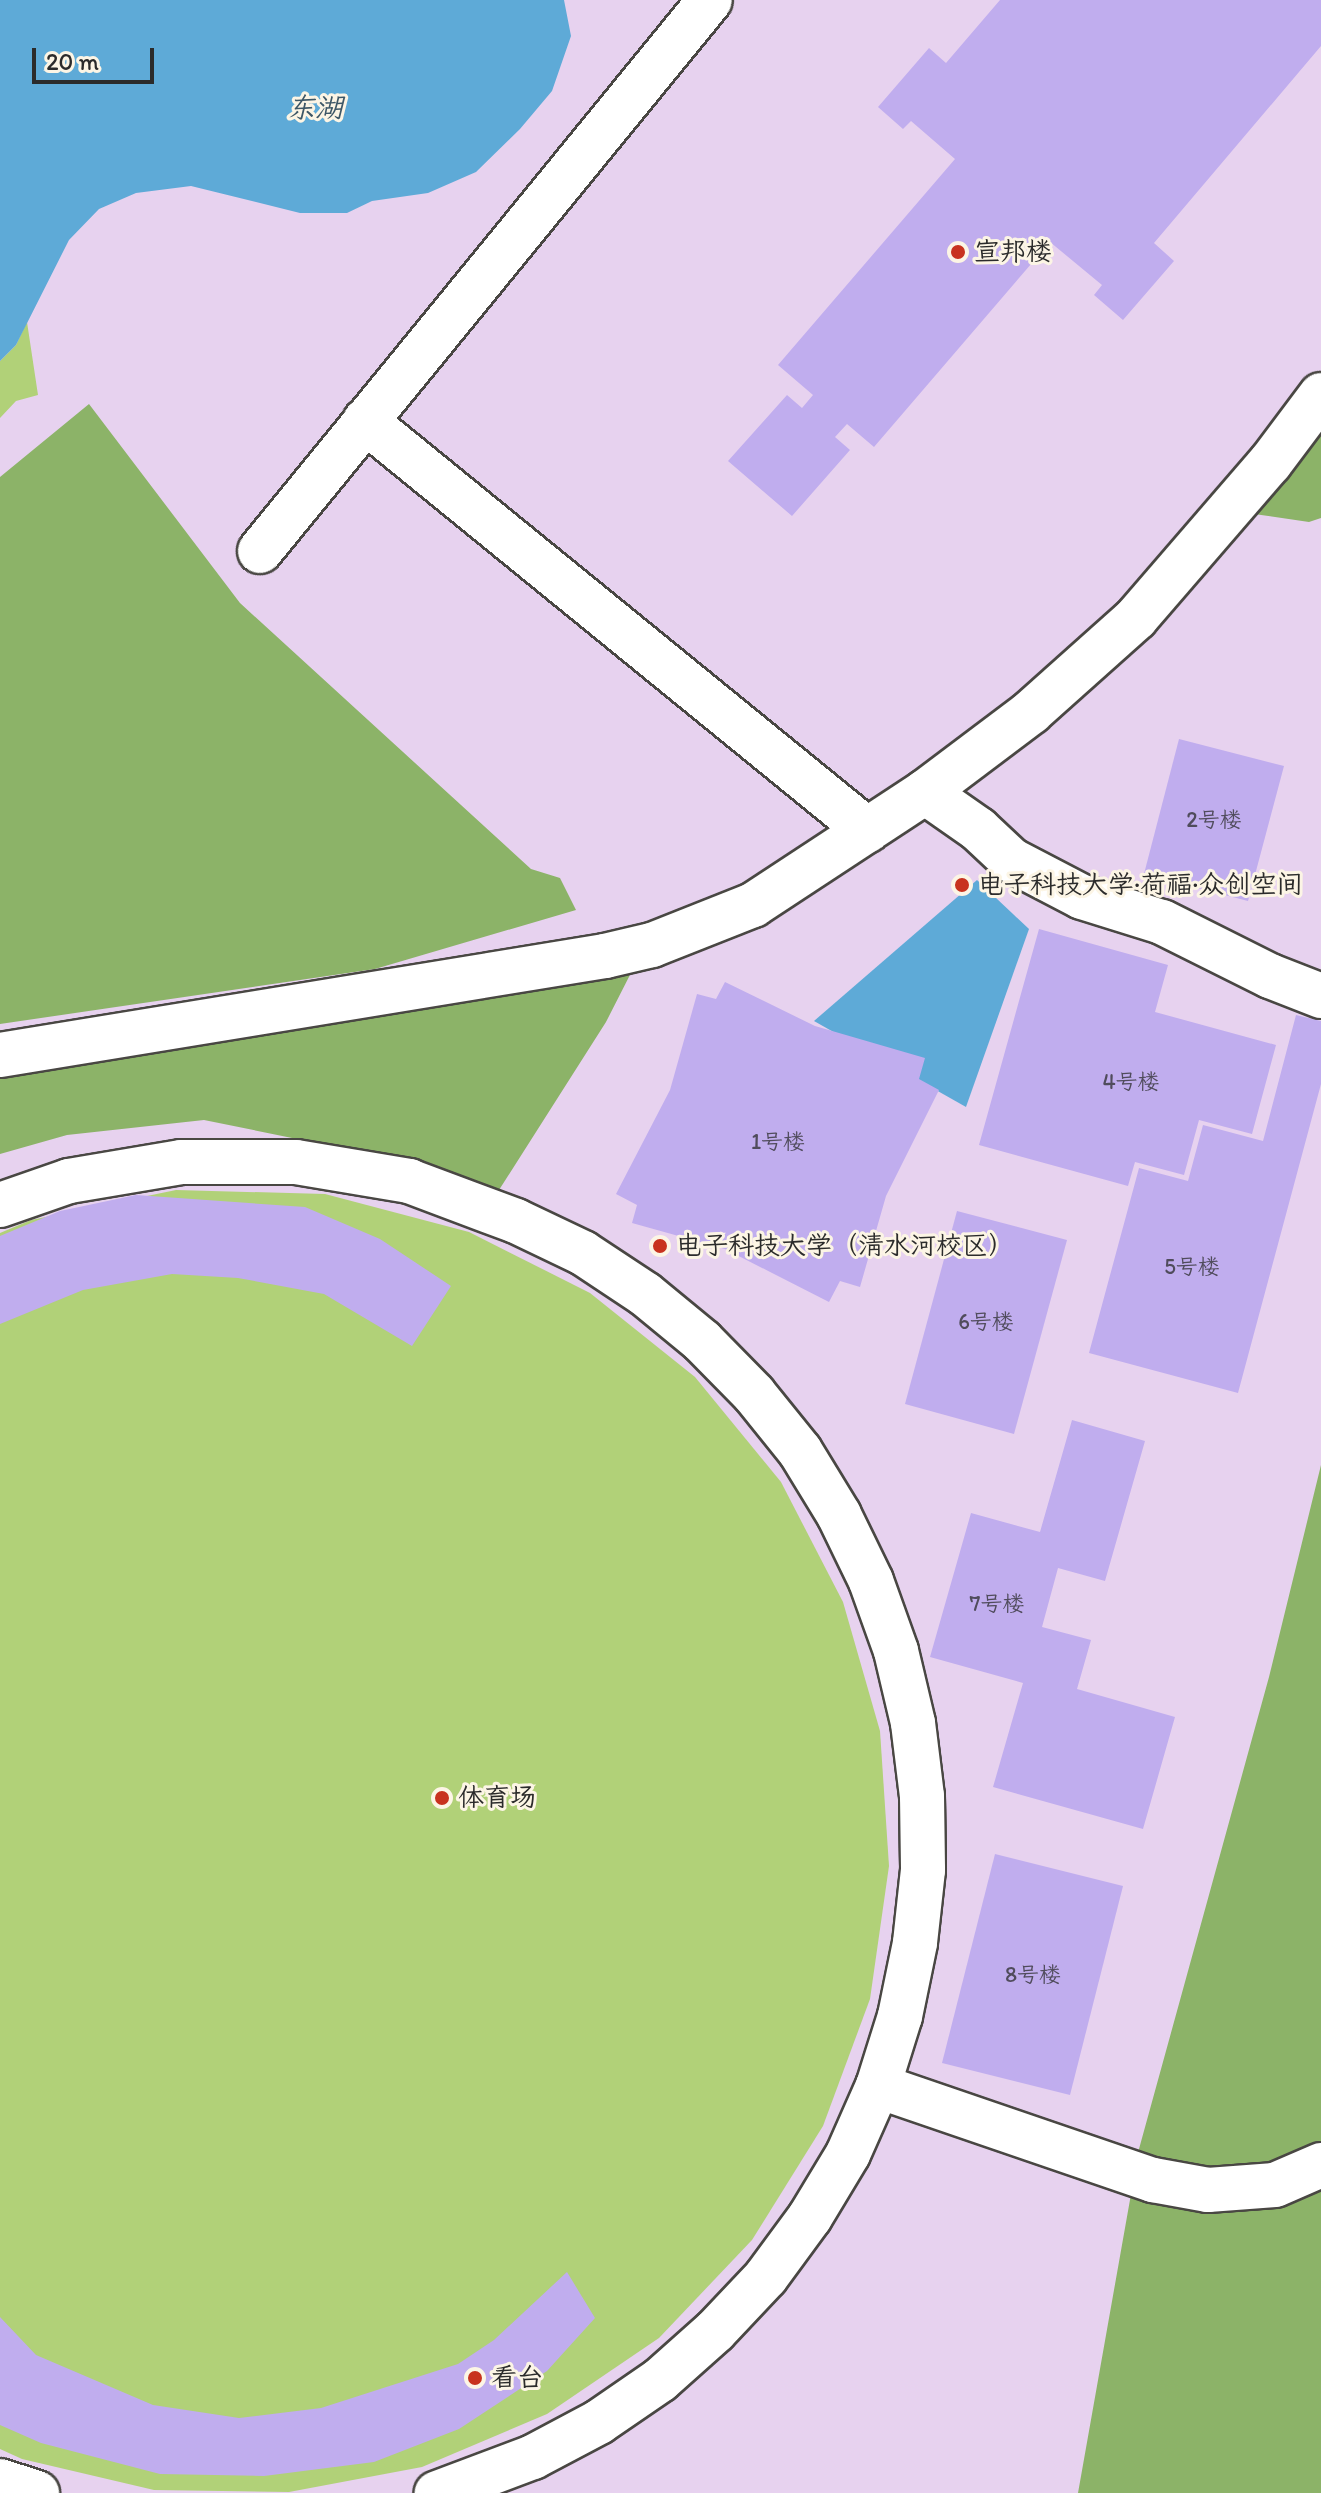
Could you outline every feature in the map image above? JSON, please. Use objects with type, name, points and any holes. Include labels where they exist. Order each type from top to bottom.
[{"type":"street","points":[[260,551],[710,0]]},
{"type":"street","points":[[0,1055],[605,956],[652,945],[753,905],[925,792],[1031,712],[1136,618],[1270,463],[1321,395]]},
{"type":"street","points":[[365,421],[867,830]]},
{"type":"street","points":[[925,792],[978,829],[1011,860],[1082,897],[1162,922],[1270,976],[1321,996]]},
{"type":"street","points":[[0,1205],[69,1181],[181,1162],[296,1162],[409,1181],[516,1221],[583,1253],[645,1294],[702,1341],[754,1394],[800,1451],[839,1515],[871,1581],[896,1651],[913,1723],[922,1796],[923,1870],[915,1943],[900,2016],[878,2086],[848,2154],[810,2217],[766,2277],[715,2331],[660,2380],[599,2422],[533,2457],[455,2491]]},
{"type":"street","points":[[878,2086],[1153,2180],[1208,2190],[1275,2185],[1321,2165]]},
{"type":"street","points":[[0,2481],[37,2493]]},
{"type":"shaded area","name":"电子科技大学（清水河校区）","points":[[0,0],[1321,0],[1321,2493],[0,2493]]},
{"type":"green space","points":[[27,322],[38,395],[16,401],[0,418],[0,361],[16,345]]},
{"type":"green space","points":[[89,404],[240,603],[531,869],[560,878],[576,910],[375,969],[0,1024],[0,477]]},
{"type":"green space","points":[[1321,431],[1321,518],[1309,522],[1254,514]]},
{"type":"green space","points":[[634,967],[606,1022],[492,1201],[351,1150],[204,1120],[67,1135],[0,1154],[0,1065]]},
{"type":"green space","name":"体育场","points":[[176,1190],[325,1194],[469,1232],[590,1293],[695,1377],[781,1482],[843,1602],[880,1731],[889,1866],[870,1999],[823,2126],[752,2240],[659,2338],[547,2414],[422,2467],[289,2492],[154,2490],[22,2459],[0,2449],[0,1233],[31,1220]]},
{"type":"green space","points":[[1321,1465],[1321,2493],[1078,2493],[1139,2149],[1269,1677]]},
{"type":"water","name":"东湖","points":[[0,0],[564,0],[571,36],[552,91],[520,129],[476,172],[428,193],[372,201],[347,213],[300,213],[191,186],[136,193],[99,209],[69,240],[16,345],[0,361]]},
{"type":"water","points":[[977,880],[1029,929],[966,1107],[814,1021]]},
{"type":"building","name":"宣邦楼","points":[[1000,0],[1321,0],[1321,46],[1154,243],[1174,261],[1123,320],[1094,295],[1102,285],[1050,242],[874,447],[847,424],[835,437],[850,450],[792,516],[728,461],[787,395],[802,408],[813,395],[778,365],[955,159],[911,121],[903,129],[878,107],[929,48],[946,63]]},
{"type":"building","points":[[1179,739],[1284,766],[1248,901],[1144,874]]},
{"type":"building","points":[[1039,929],[1168,965],[1155,1012],[1276,1045],[1252,1134],[1199,1120],[1184,1175],[1135,1162],[1128,1186],[979,1145]]},
{"type":"building","points":[[725,982],[815,1026],[925,1058],[919,1079],[939,1090],[886,1196],[860,1287],[840,1281],[829,1302],[725,1249],[632,1223],[637,1205],[616,1194],[670,1090],[697,994],[716,999]]},
{"type":"building","points":[[1296,1015],[1321,1021],[1321,1084],[1238,1393],[1089,1353],[1139,1168],[1188,1181],[1203,1125],[1263,1141]]},
{"type":"building","points":[[136,1195],[305,1207],[380,1239],[451,1286],[412,1346],[324,1294],[238,1278],[172,1274],[83,1290],[0,1324],[0,1236],[60,1211]]},
{"type":"building","points":[[957,1211],[1067,1240],[1014,1434],[905,1404]]},
{"type":"building","points":[[1072,1420],[1145,1441],[1105,1581],[1058,1568],[1042,1627],[1091,1640],[1077,1689],[1175,1717],[1143,1829],[993,1787],[1023,1683],[930,1657],[971,1513],[1040,1532]]},
{"type":"building","points":[[995,1854],[1123,1886],[1070,2095],[942,2063]]},
{"type":"building","name":"看台","points":[[567,2272],[595,2318],[547,2371],[459,2429],[374,2462],[264,2476],[160,2474],[41,2443],[0,2425],[0,2317],[36,2355],[153,2405],[239,2418],[321,2408],[458,2364],[494,2340]]},
{"type":"place","name":"宣邦楼","points":[[958,252]]},
{"type":"place","name":"电子科技大学·荷福·众创空间","points":[[962,885]]},
{"type":"place","name":"电子科技大学（清水河校区）","points":[[660,1246]]},
{"type":"place","name":"体育场","points":[[442,1798]]},
{"type":"place","name":"看台","points":[[475,2378]]}]
